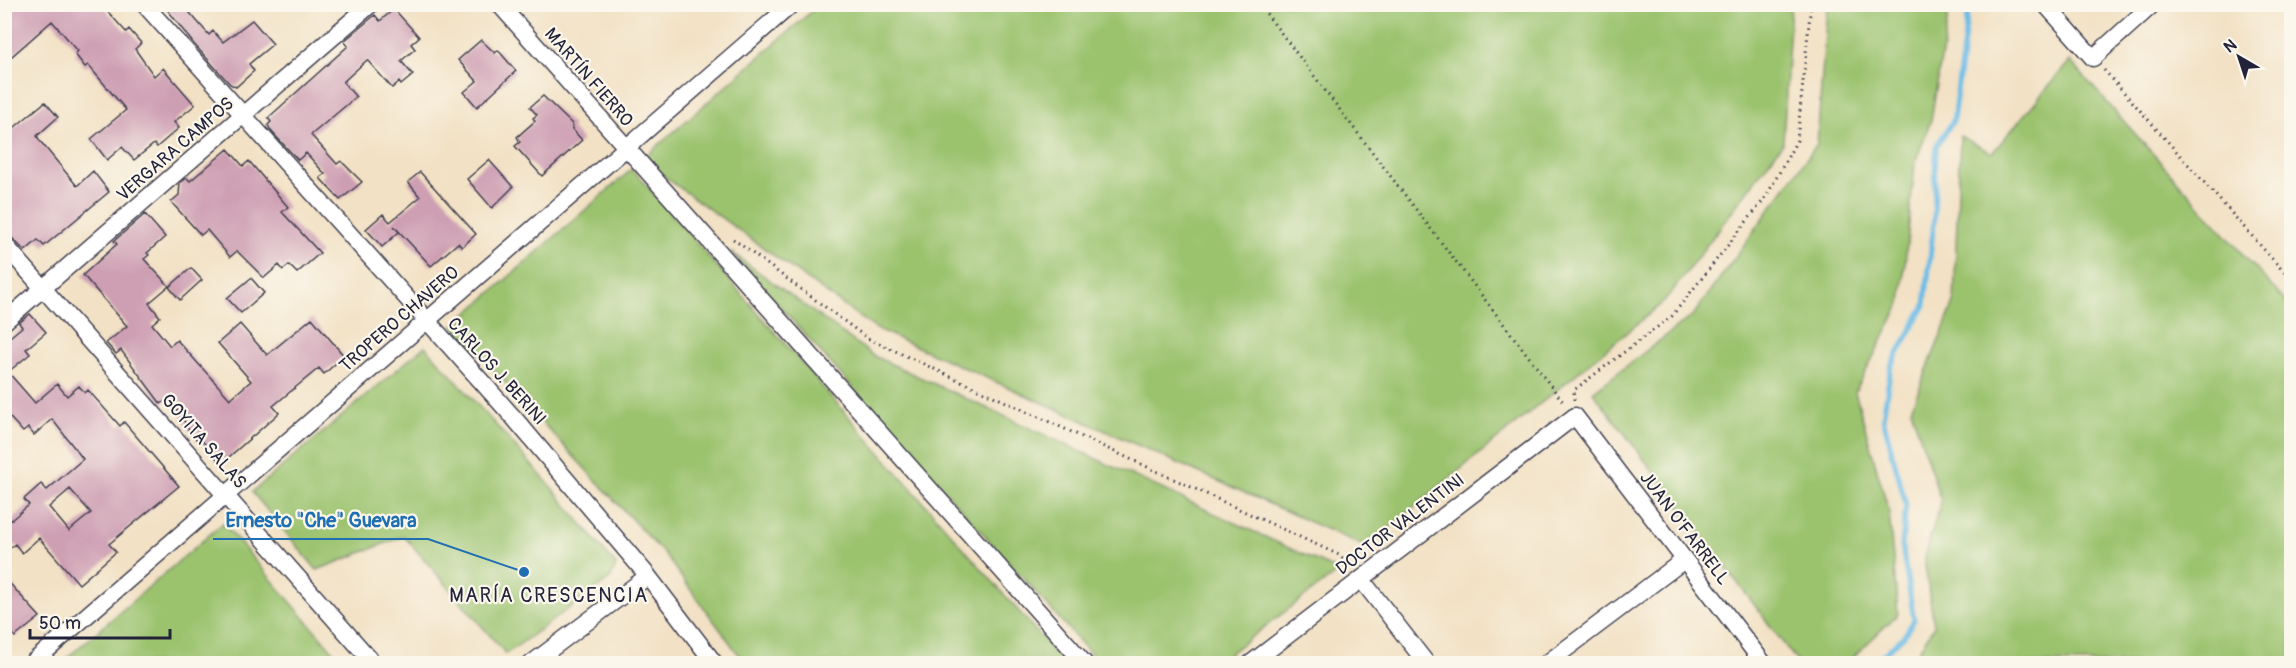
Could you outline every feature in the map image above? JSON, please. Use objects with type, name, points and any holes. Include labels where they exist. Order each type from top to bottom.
[{"type":"street","name":"CARLOS J. BERINI","points":[[144,4],[514,418],[648,576],[715,663]]},
{"type":"street","name":"VERGARA CAMPOS","points":[[4,322],[371,4]]},
{"type":"street","name":"MARTÍN FIERRO","points":[[499,4],[1085,663]]},
{"type":"street","name":"TROPERO CHAVERO","points":[[31,663],[792,4]]},
{"type":"street","points":[[2045,4],[2093,58],[2153,4]]},
{"type":"street","name":"GOYITA SALAS","points":[[4,244],[374,663]]},
{"type":"street","name":"JUAN O'FARRELL","points":[[1575,416],[1764,663]]},
{"type":"street","name":"DOCTOR VALENTINI","points":[[1250,663],[1575,416]]},
{"type":"street","points":[[1546,663],[1684,560]]},
{"type":"street","points":[[531,663],[648,576]]},
{"type":"street","points":[[1361,579],[1427,663]]},
{"type":"path","points":[[1258,4],[1575,416]]},
{"type":"path","points":[[1575,416],[1574,390],[1672,316],[1766,197],[1797,140],[1810,4]]},
{"type":"path","points":[[2093,58],[2292,281]]},
{"type":"path","points":[[724,232],[867,338],[1340,555],[1361,579]]},
{"type":"green space","points":[[820,4],[1791,5],[1783,143],[1665,301],[1366,547],[875,328],[666,178],[646,156]]},
{"type":"green space","points":[[1827,5],[1950,5],[1931,120],[1915,163],[1901,303],[1855,392],[1889,512],[1898,614],[1847,663],[1799,664],[1593,392],[1694,314],[1817,144]]},
{"type":"green space","points":[[2070,61],[2291,308],[2291,663],[1911,663],[1934,626],[1924,558],[1941,501],[1911,409],[1954,303],[1960,136],[1992,153]]},
{"type":"green space","points":[[632,169],[1064,663],[745,663],[665,555],[453,326]]},
{"type":"green space","points":[[731,252],[874,356],[1339,571],[1217,663],[1099,663]]},
{"type":"green space","points":[[425,346],[546,481],[616,565],[611,578],[506,654],[404,536],[317,570],[252,492]]},
{"type":"green space","points":[[223,523],[343,663],[61,663]]},
{"type":"building","points":[[13,4],[101,4],[126,32],[129,29],[141,43],[135,49],[154,76],[163,68],[195,105],[174,122],[179,128],[157,147],[154,144],[134,160],[122,147],[107,160],[91,139],[126,110],[88,65],[85,67],[75,54],[78,51],[52,21],[4,63],[4,12]]},
{"type":"building","points":[[163,4],[200,4],[190,13],[209,35],[213,31],[223,42],[252,20],[273,44],[249,64],[254,71],[236,87],[230,84],[193,43]]},
{"type":"building","points":[[394,9],[419,37],[411,44],[415,49],[401,61],[413,75],[401,85],[399,82],[392,88],[367,60],[343,82],[356,97],[311,135],[337,164],[341,161],[362,182],[340,200],[320,178],[325,174],[306,153],[298,160],[271,131],[268,125],[271,122],[268,118],[348,46],[344,41],[375,15],[380,21]]},
{"type":"building","points":[[481,40],[495,53],[498,50],[516,71],[477,107],[464,92],[477,81],[458,60]]},
{"type":"building","points":[[543,96],[572,124],[572,129],[582,140],[542,176],[515,146],[520,142],[517,137],[535,121],[533,118],[537,115],[530,107]]},
{"type":"building","points":[[45,102],[58,117],[37,136],[40,141],[77,186],[93,171],[109,192],[44,246],[38,240],[25,251],[5,231],[4,136]]},
{"type":"building","points":[[228,149],[243,166],[249,161],[288,207],[282,212],[320,253],[297,273],[289,265],[283,270],[279,265],[264,278],[237,251],[230,257],[207,230],[201,235],[171,202],[179,195],[180,183],[187,178],[190,181]]},
{"type":"building","points":[[489,160],[513,187],[492,208],[467,179]]},
{"type":"building","points":[[420,172],[476,234],[462,247],[458,243],[431,266],[394,226],[399,232],[382,247],[366,229],[383,214],[390,222],[420,197],[408,182]]},
{"type":"building","points":[[145,214],[165,237],[147,253],[149,255],[144,259],[169,286],[149,303],[160,317],[152,324],[170,346],[177,340],[230,399],[251,381],[218,343],[240,324],[267,355],[312,318],[344,356],[324,374],[319,368],[273,406],[279,413],[221,464],[200,438],[198,441],[185,425],[169,398],[161,404],[121,350],[116,354],[106,343],[127,326],[83,275],[117,244],[114,241]]},
{"type":"building","points":[[191,268],[202,280],[180,300],[169,287]]},
{"type":"building","points":[[251,278],[264,293],[241,313],[227,298]]},
{"type":"building","points":[[30,314],[46,332],[26,349],[30,354],[8,372],[35,403],[57,384],[67,396],[79,386],[85,393],[88,390],[120,426],[124,422],[179,486],[109,544],[116,552],[79,584],[39,538],[22,553],[15,544],[4,553],[4,526],[29,505],[24,499],[41,484],[47,490],[83,459],[52,419],[34,435],[28,428],[23,432],[4,411],[4,342],[22,327],[19,323]],"holes":[[[70,489],[91,513],[69,531],[49,507]]]},
{"type":"building","points":[[4,577],[40,617],[15,637],[12,632],[4,638]]},
{"type":"waterway","points":[[1873,664],[1904,636],[1914,620],[1902,546],[1906,505],[1883,418],[1891,366],[1925,305],[1934,221],[1936,146],[1953,121],[1969,4]]},
{"type":"place","name":"Ernesto \"Che\" Guevara","points":[[524,572]]},
{"type":"district","name":"MARÍA CRESCENCIA","points":[[549,595]]}]
